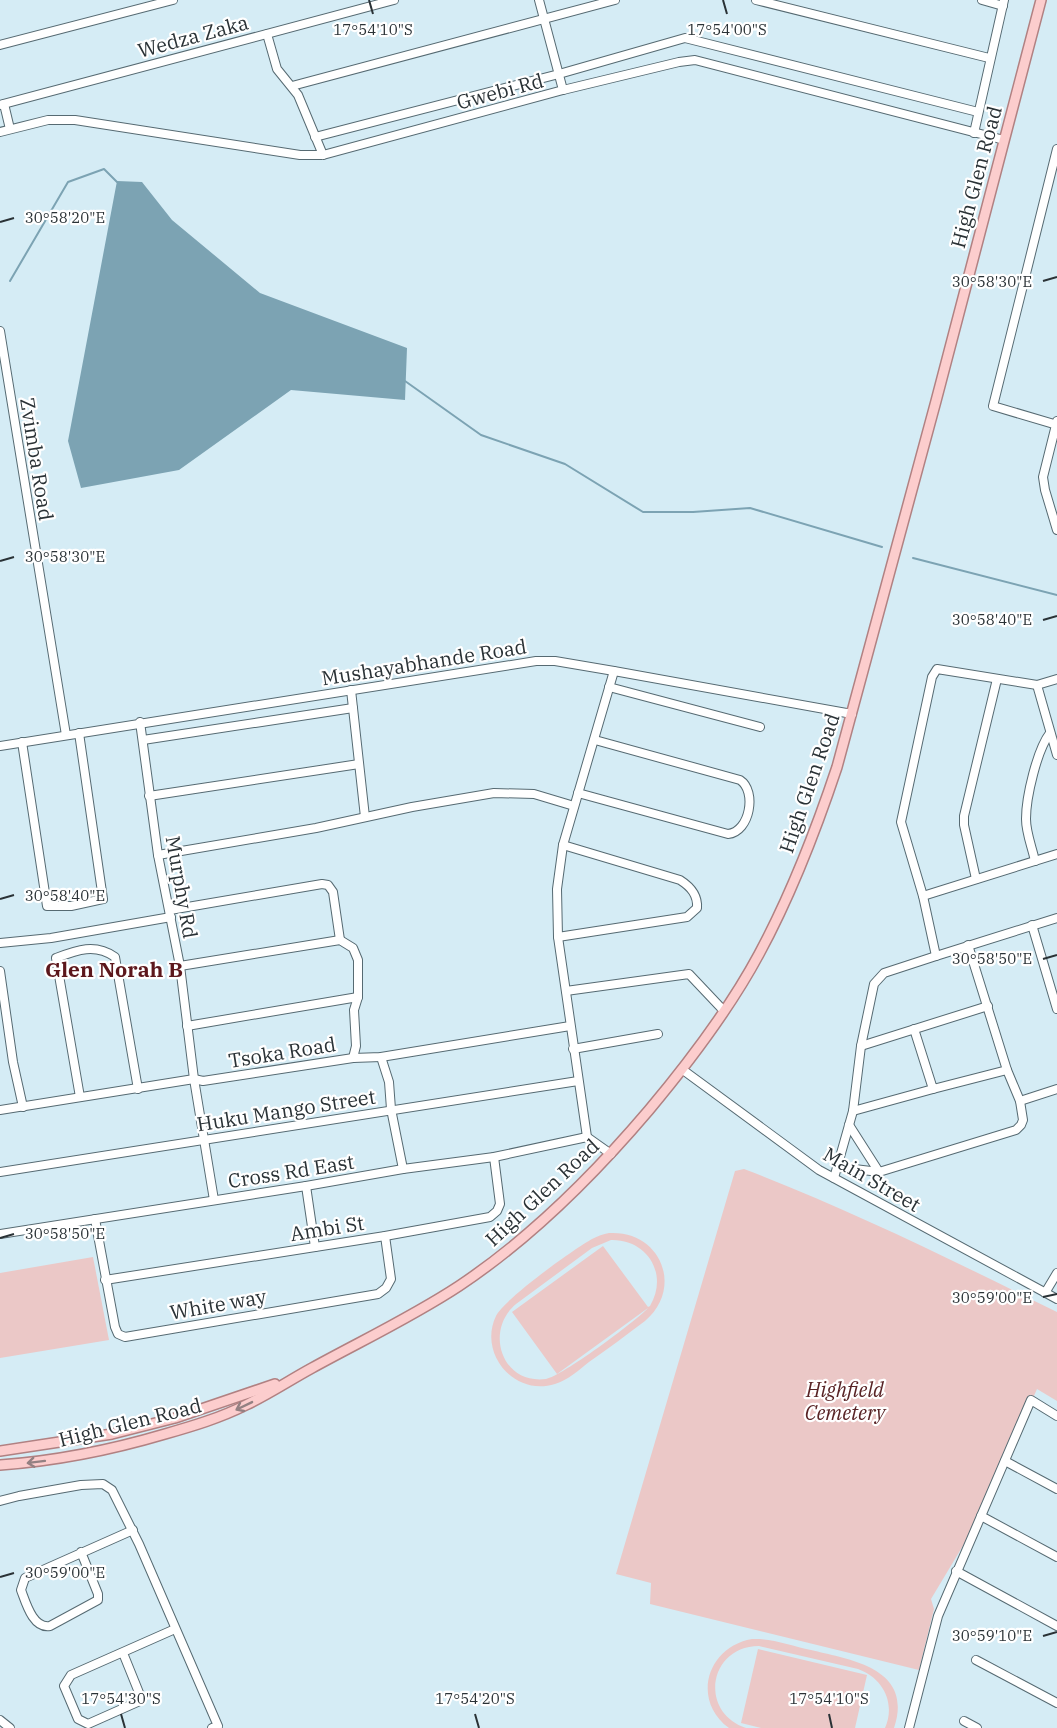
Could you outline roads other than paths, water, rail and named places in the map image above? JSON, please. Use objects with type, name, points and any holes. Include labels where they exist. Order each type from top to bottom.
[{"type":"main road","name":"High Glen Road","points":[[0,1466],[69,1458],[141,1441],[213,1420],[247,1405],[375,1336],[459,1286],[497,1259],[572,1195],[611,1154],[683,1070],[724,1011],[760,953],[800,865],[827,798],[852,714],[936,401],[1041,0]]},
{"type":"main road","name":"High Glen Road","points":[[0,1451],[112,1434],[175,1418],[295,1378]]},
{"type":"street","points":[[0,45],[173,0]]},
{"type":"street","name":"Wedza Zaka","points":[[2,105],[394,0]]},
{"type":"street","points":[[539,0],[563,90]]},
{"type":"street","points":[[292,86],[615,0]]},
{"type":"street","points":[[756,0],[989,58]]},
{"type":"street","points":[[974,133],[1003,3],[982,0]]},
{"type":"street","points":[[267,34],[277,69],[298,95],[323,155]]},
{"type":"street","points":[[315,136],[559,74],[686,38],[978,112]]},
{"type":"street","name":"Gwebi Rd","points":[[0,132],[48,120],[75,120],[300,155],[323,155],[563,90],[695,60],[1004,140]]},
{"type":"street","points":[[2,105],[10,129]]},
{"type":"street","points":[[1057,149],[993,406],[1057,424],[1043,477],[1057,530]]},
{"type":"street","name":"Zvimba Road","points":[[0,331],[66,735]]},
{"type":"street","name":"Mushayabhande Road","points":[[0,746],[140,722],[555,661],[852,714]]},
{"type":"street","points":[[936,956],[901,822],[934,672],[942,669],[1037,685],[1057,679]]},
{"type":"street","points":[[611,1154],[587,1137],[558,937],[556,889],[563,845],[614,671]]},
{"type":"street","points":[[976,879],[964,816],[997,679]]},
{"type":"street","points":[[1037,685],[1057,755]]},
{"type":"street","points":[[609,687],[760,727]]},
{"type":"street","points":[[351,690],[365,817]]},
{"type":"street","points":[[142,740],[353,708]]},
{"type":"street","name":"Murphy Rd","points":[[140,722],[158,855],[180,966],[194,1079],[214,1200]]},
{"type":"street","points":[[22,742],[47,906],[70,906],[103,899],[79,733]]},
{"type":"street","points":[[1035,861],[1026,819],[1040,750],[1050,733]]},
{"type":"street","points":[[578,793],[728,834],[737,832],[745,820],[749,807],[749,791],[746,784],[740,780],[594,740]]},
{"type":"street","points":[[149,796],[359,764]]},
{"type":"street","points":[[158,855],[316,828],[423,805],[494,793],[534,795],[574,806]]},
{"type":"street","points":[[558,937],[687,917],[697,908],[697,901],[688,885],[680,880],[563,845]]},
{"type":"street","points":[[922,896],[1057,854]]},
{"type":"street","points":[[0,944],[51,938],[322,884],[328,885],[333,892],[340,940]]},
{"type":"street","points":[[834,1178],[853,1111],[861,1046],[874,984],[879,977],[884,973],[968,945],[1057,918]]},
{"type":"street","points":[[1032,925],[1057,1009]]},
{"type":"street","points":[[180,966],[340,940],[352,948],[358,960],[358,997],[354,1011],[356,1046],[353,1058]]},
{"type":"street","points":[[838,1167],[879,1172],[1016,1130],[1021,1125],[1023,1120],[1020,1101],[1007,1070],[968,945]]},
{"type":"street","points":[[80,1097],[56,957],[82,949],[93,948],[106,951],[115,957],[138,1089]]},
{"type":"street","points":[[0,971],[22,1107]]},
{"type":"street","points":[[566,991],[689,974],[724,1011]]},
{"type":"street","points":[[187,1026],[358,997]]},
{"type":"street","points":[[861,1046],[988,1006]]},
{"type":"street","name":"Tsoka Road","points":[[0,1110],[194,1079],[204,1081],[353,1058],[381,1057],[570,1026]]},
{"type":"street","points":[[914,1029],[933,1089]]},
{"type":"street","points":[[573,1049],[658,1034]]},
{"type":"street","points":[[381,1057],[389,1082],[403,1169]]},
{"type":"street","name":"Main Street","points":[[683,1070],[819,1170],[1057,1299]]},
{"type":"street","points":[[853,1111],[1007,1070]]},
{"type":"street","name":"Huku Mango Street","points":[[0,1172],[578,1081]]},
{"type":"street","points":[[1020,1101],[1057,1089]]},
{"type":"street","points":[[849,1125],[879,1172]]},
{"type":"street","name":"Cross Rd East","points":[[0,1234],[403,1169],[494,1158],[587,1137]]},
{"type":"street","name":"Ambi St","points":[[105,1280],[490,1217],[500,1204],[494,1158]]},
{"type":"street","points":[[306,1186],[315,1247]]},
{"type":"street","name":"White way","points":[[95,1219],[115,1327],[118,1334],[124,1337],[378,1294],[386,1288],[391,1279],[385,1236]]},
{"type":"street","points":[[1046,1293],[1057,1274]]},
{"type":"street","points":[[909,1728],[938,1616],[1031,1400],[1057,1416]]},
{"type":"street","points":[[1005,1461],[1057,1489]]},
{"type":"street","points":[[0,1501],[81,1485],[103,1484],[112,1490],[133,1530],[216,1727]]},
{"type":"street","points":[[981,1516],[1057,1557]]},
{"type":"street","points":[[81,1552],[98,1594],[98,1600],[50,1626],[38,1625],[21,1590],[25,1578],[81,1552],[133,1530]]},
{"type":"street","points":[[956,1571],[1057,1626]]},
{"type":"street","points":[[123,1653],[142,1700],[88,1724],[82,1722],[78,1719],[64,1686],[70,1676],[175,1629]]},
{"type":"street","points":[[976,1660],[1057,1703]]},
{"type":"street","points":[[0,1720],[10,1728]]},
{"type":"street","points":[[964,1721],[977,1728]]},
{"type":"water","points":[[117,181],[142,182],[172,220],[260,293],[407,348],[405,400],[291,390],[179,470],[81,488],[68,441]]},
{"type":"waterway","points":[[10,281],[68,182],[104,169],[117,182]]},
{"type":"waterway","points":[[405,381],[481,435],[565,464],[643,512],[693,512],[750,508],[882,547]]},
{"type":"waterway","points":[[913,558],[1057,595]]},
{"type":"district","name":"Glen Norah B","points":[[114,969]]},
{"type":"park label","name":"Highfield Cemetery","points":[[845,1400]]}]
